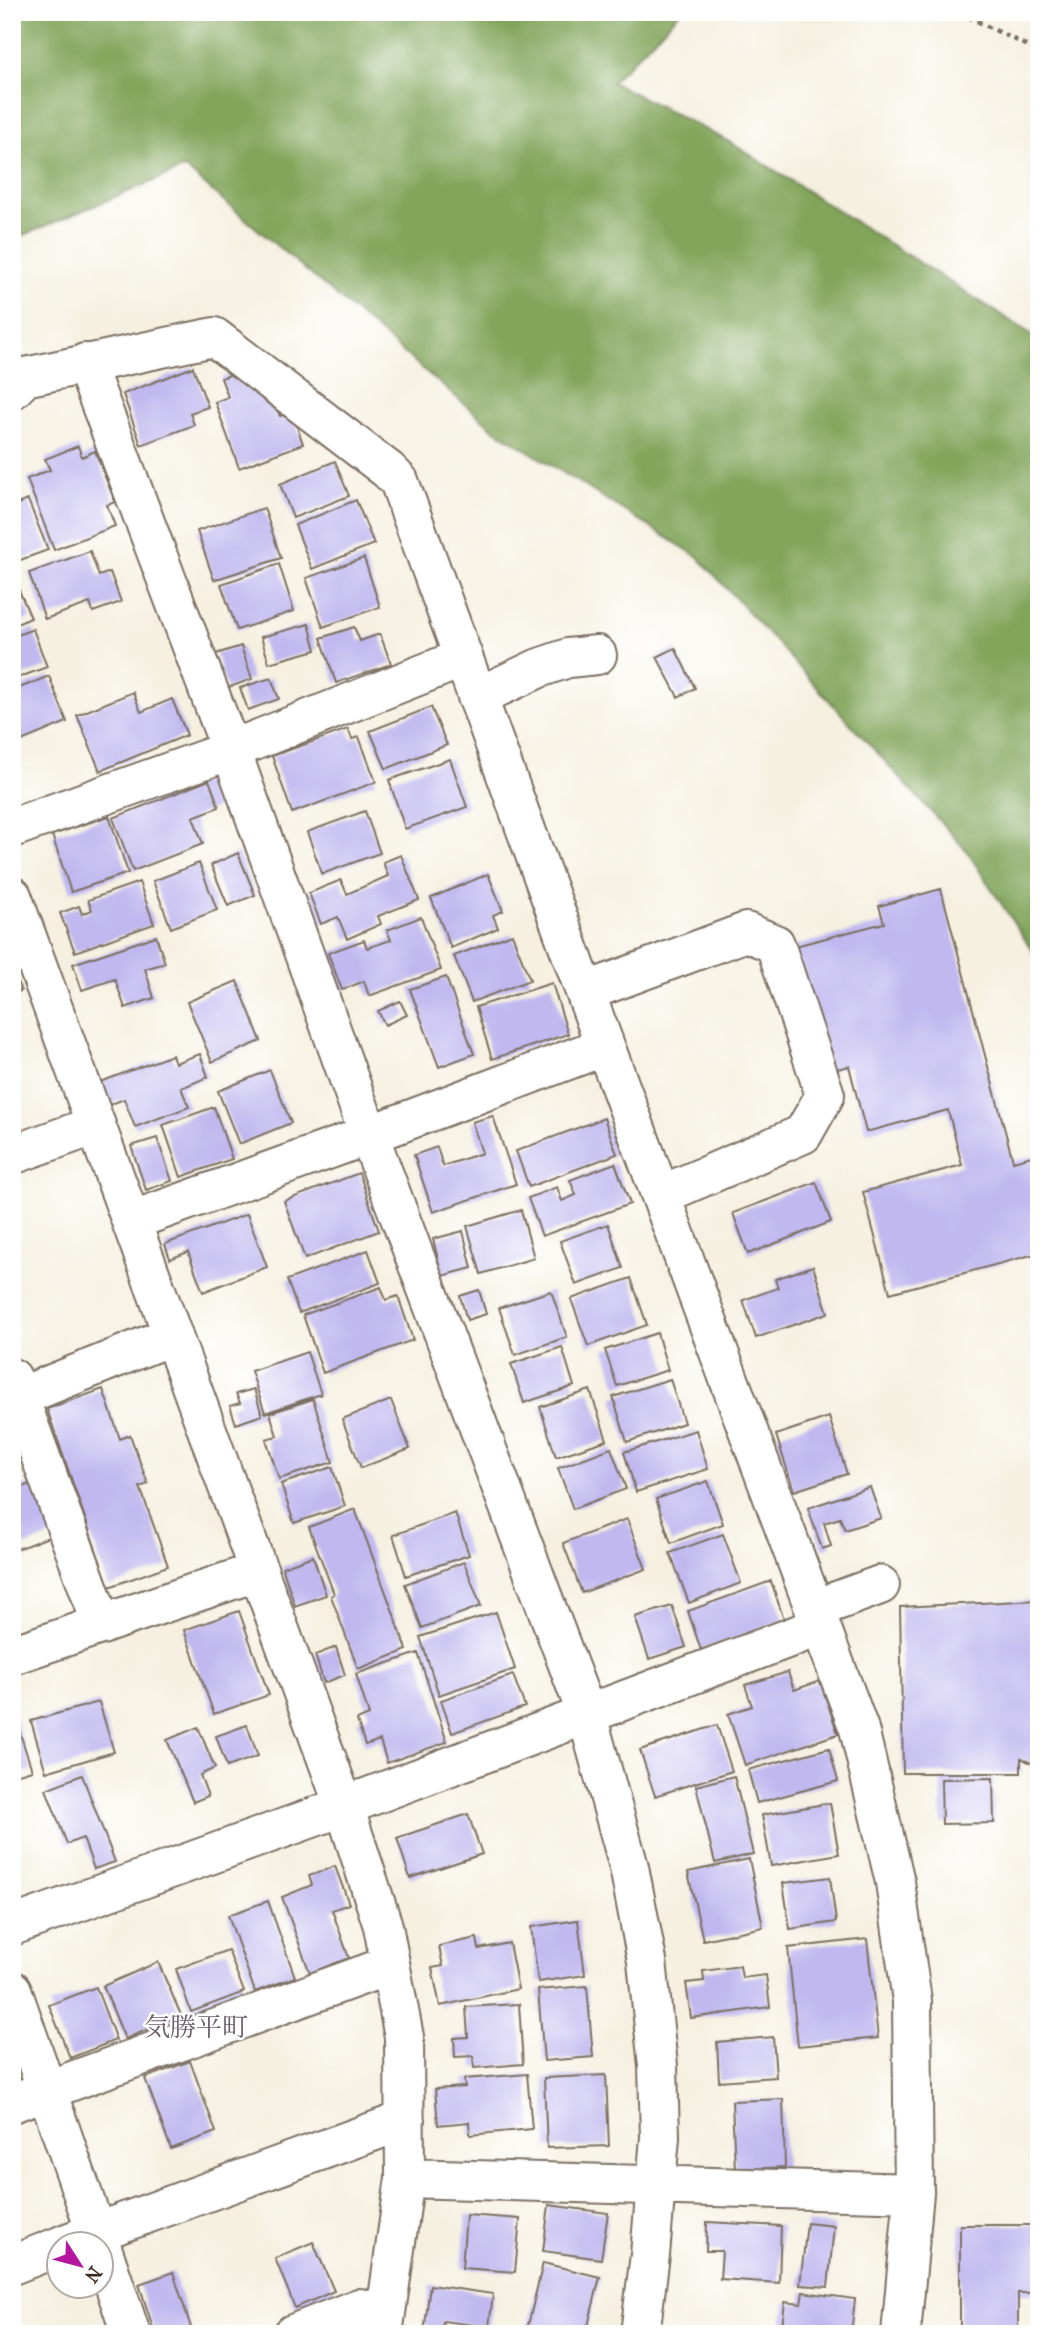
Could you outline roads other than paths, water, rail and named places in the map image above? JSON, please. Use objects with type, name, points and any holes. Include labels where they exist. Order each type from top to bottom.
[{"type":"street","points":[[12,390],[25,377],[214,337],[399,481],[585,992],[859,1728],[895,1882],[912,2001],[914,2193],[901,2334]]},
{"type":"street","points":[[85,363],[231,750],[369,1135],[587,1715],[629,1867],[647,1961],[659,2090],[660,2137],[640,2334]]},
{"type":"street","points":[[477,697],[539,668],[568,658],[597,655]]},
{"type":"street","points":[[12,828],[231,750],[463,658]]},
{"type":"street","points":[[14,905],[344,1806],[383,1926],[404,2037],[405,2120],[405,2178],[385,2323],[359,2308],[293,2334]]},
{"type":"street","points":[[585,992],[746,932],[775,944],[825,1095],[803,1134],[661,1195]]},
{"type":"street","points":[[131,1221],[605,1046]]},
{"type":"street","points":[[12,1155],[96,1125]]},
{"type":"street","points":[[102,1625],[15,1392],[173,1335]]},
{"type":"street","points":[[12,1655],[259,1571]]},
{"type":"street","points":[[12,1926],[587,1715],[818,1618],[880,1585]]},
{"type":"street","points":[[30,2097],[390,1965]]},
{"type":"street","points":[[12,1990],[30,2097],[79,2230]]},
{"type":"street","points":[[116,2231],[405,2120]]},
{"type":"street","points":[[405,2178],[914,2193]]},
{"type":"street","points":[[12,2265],[46,2255]]},
{"type":"street","points":[[113,2300],[131,2334]]},
{"type":"district","name":"気勝平町","points":[[196,2027]]}]
